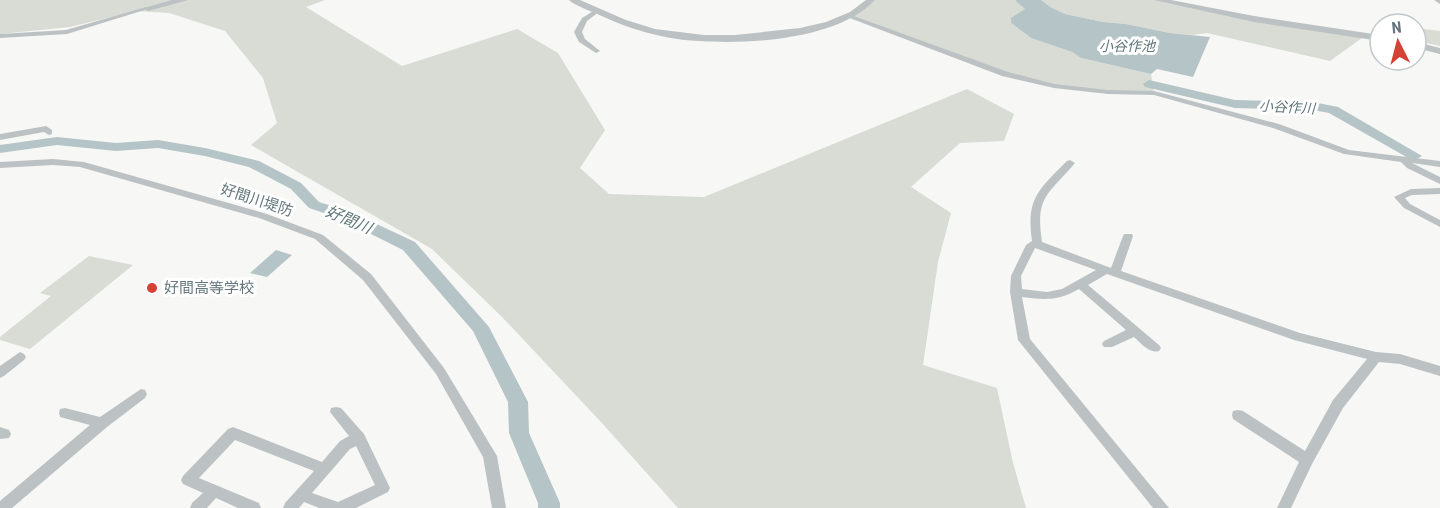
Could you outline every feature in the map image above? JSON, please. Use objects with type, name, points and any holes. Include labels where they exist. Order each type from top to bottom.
[{"type":"street","points":[[0,36],[67,32],[184,0]]},
{"type":"street","points":[[573,0],[620,21],[656,33],[687,37],[775,34],[816,29],[849,16],[871,0]]},
{"type":"street","points":[[1158,0],[1254,19],[1368,36]]},
{"type":"street","points":[[596,51],[582,40],[578,32],[580,24],[597,11]]},
{"type":"street","points":[[849,16],[1005,74],[1054,86],[1108,92],[1154,93],[1276,126],[1347,152],[1440,164]]},
{"type":"street","points":[[0,137],[38,129],[46,129],[49,132]]},
{"type":"street","points":[[1404,159],[1410,166],[1440,182]]},
{"type":"street","points":[[36,163],[73,168],[94,174]]},
{"type":"street","name":"好間川堤防","points":[[3,168],[36,163],[81,164],[263,216],[319,237],[367,277],[440,371],[490,456],[499,508]]},
{"type":"street","points":[[1037,244],[1034,212],[1037,199],[1070,163]]},
{"type":"street","points":[[1440,190],[1411,192],[1399,196],[1407,206],[1440,224]]},
{"type":"street","points":[[1016,292],[1047,296],[1065,292],[1110,272],[1128,236]]},
{"type":"street","points":[[1162,508],[1024,340],[1016,292],[1016,276],[1031,245],[1037,244],[1110,272],[1298,337],[1376,357],[1400,359],[1440,371]]},
{"type":"street","points":[[1080,284],[1155,348]]},
{"type":"street","points":[[1108,344],[1135,331]]},
{"type":"street","points":[[0,373],[20,357]]},
{"type":"street","points":[[1284,508],[1338,404],[1376,357]]},
{"type":"street","points":[[2,508],[102,423],[141,394]]},
{"type":"street","points":[[336,412],[358,438],[383,488],[341,508]]},
{"type":"street","points":[[65,413],[102,423]]},
{"type":"street","points":[[1238,415],[1307,460]]},
{"type":"street","points":[[254,508],[188,480],[233,433],[325,469]]},
{"type":"street","points":[[290,508],[345,445],[358,438]]},
{"type":"street","points":[[197,508],[213,492]]},
{"type":"street","points":[[301,495],[336,508]]},
{"type":"shaded area","points":[[0,0],[325,0],[306,7],[402,66],[517,29],[558,53],[605,130],[580,168],[609,194],[704,197],[967,89],[1014,114],[1004,141],[960,143],[911,187],[951,213],[938,262],[923,365],[997,388],[1013,463],[1026,508],[678,508],[502,317],[432,249],[251,145],[277,123],[263,78],[225,31],[169,13],[136,11],[70,27],[0,34]]},
{"type":"shaded area","points":[[871,0],[1015,0],[1025,9],[1011,23],[1031,38],[1072,52],[1081,58],[1151,74],[1154,93],[1065,87],[975,64],[849,16]]},
{"type":"shaded area","points":[[1041,0],[1158,0],[1366,35],[1330,61],[1207,33],[1193,35],[1170,33],[1065,14]]},
{"type":"shaded area","points":[[1428,30],[1440,31],[1440,46],[1428,44]]},
{"type":"shaded area","points":[[89,256],[133,265],[30,349],[0,340],[0,337],[51,296],[40,293]]},
{"type":"water","name":"小谷作池","points":[[1015,0],[1041,0],[1065,14],[1103,22],[1210,37],[1193,77],[1157,69],[1151,74],[1081,58],[1072,52],[1031,38],[1011,23],[1011,18],[1025,9]]},
{"type":"water","points":[[276,250],[292,255],[267,277],[250,273]]},
{"type":"waterway","name":"小谷作川","points":[[1149,84],[1235,104],[1313,106],[1333,110],[1415,156]]},
{"type":"waterway","name":"好間川","points":[[0,149],[57,141],[116,147],[158,144],[205,152],[254,164],[296,186],[314,205],[345,215],[409,246],[480,327],[518,402],[519,433],[549,503],[549,508]]},
{"type":"place","name":"好間高等学校","points":[[152,288]]}]
